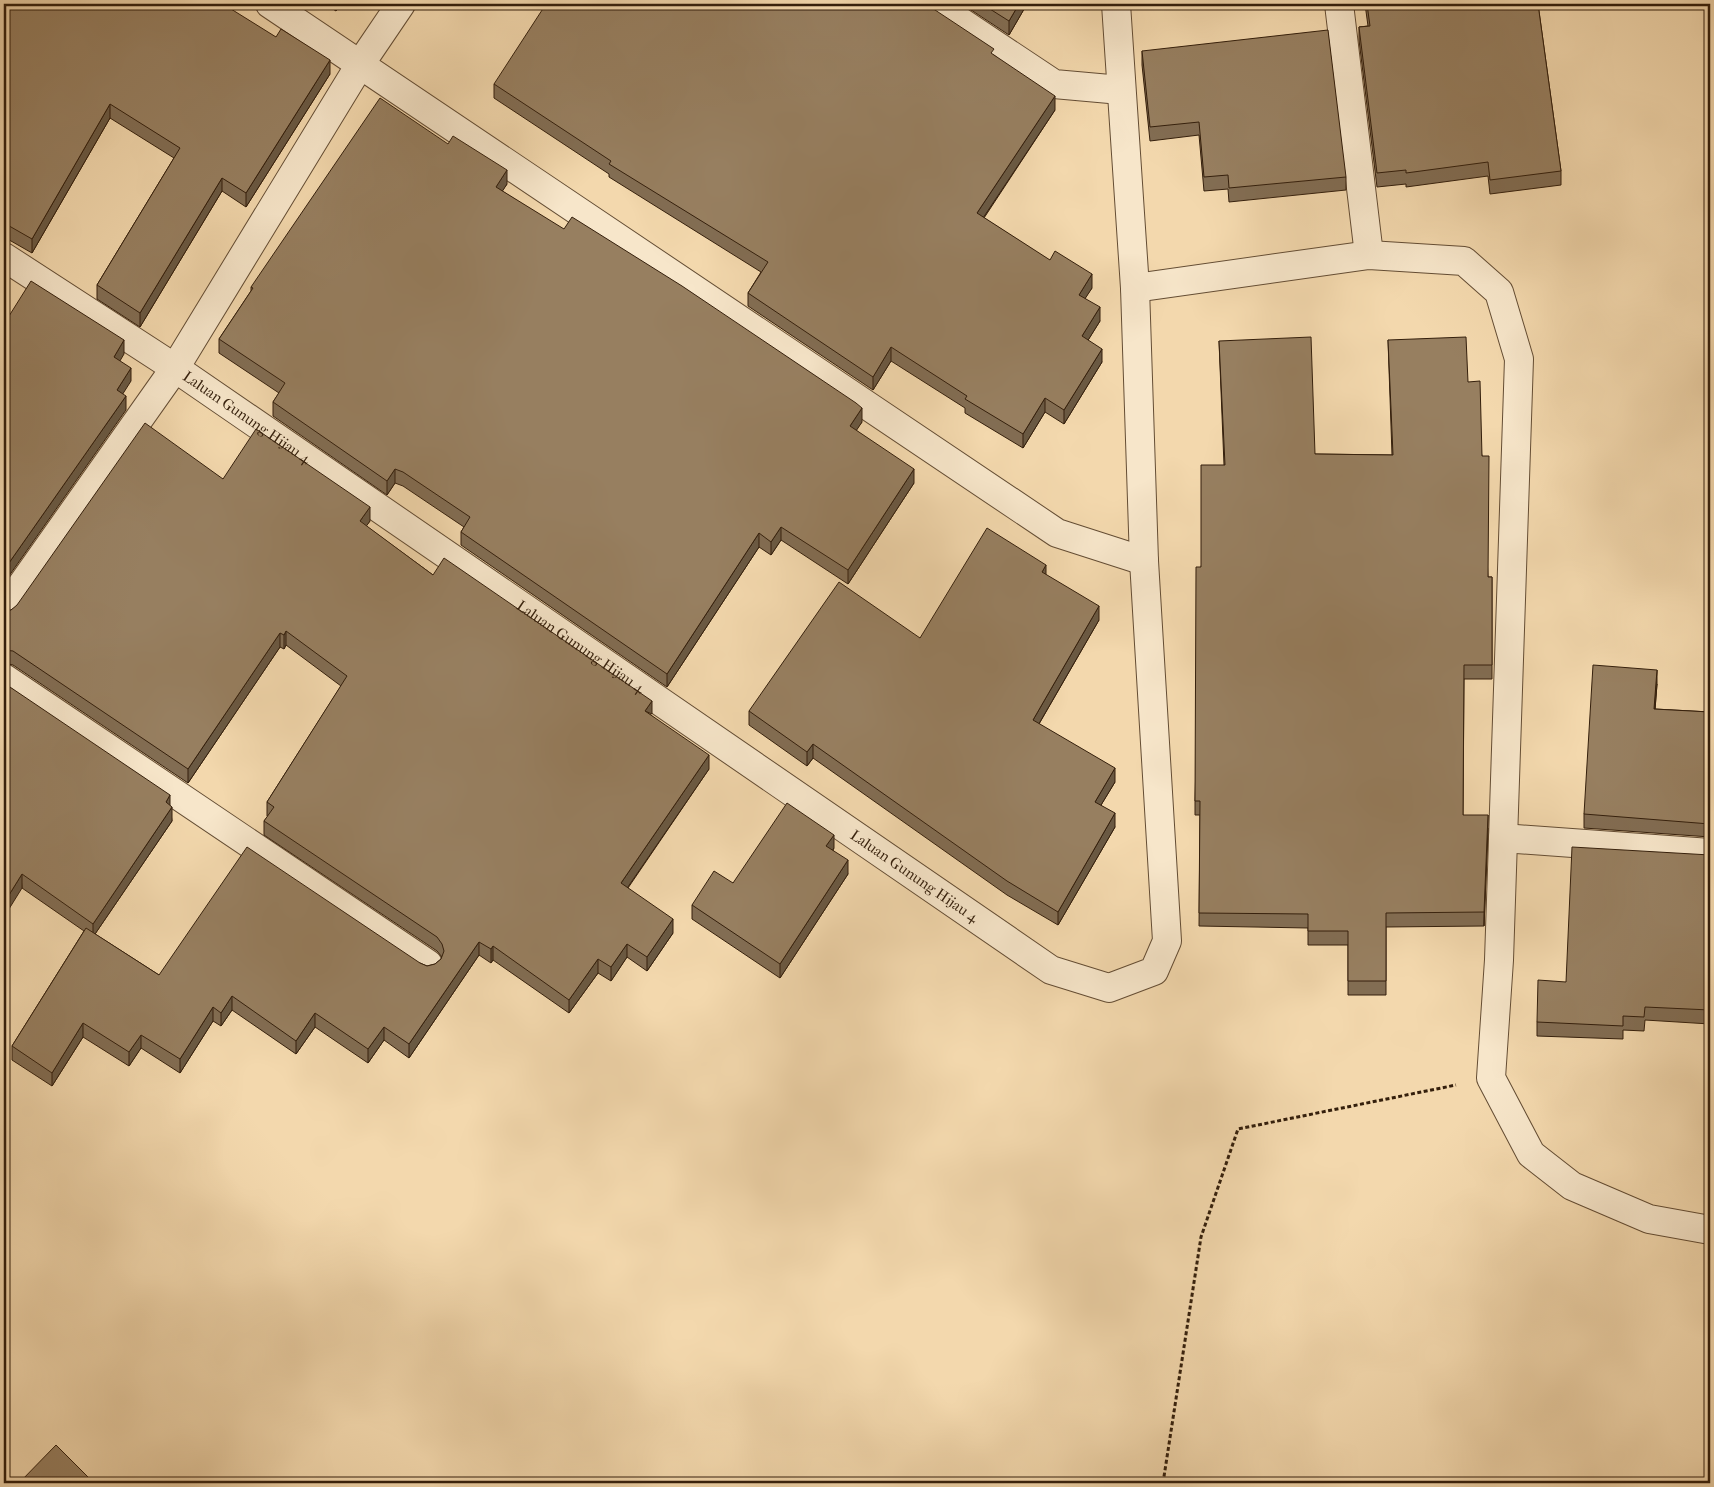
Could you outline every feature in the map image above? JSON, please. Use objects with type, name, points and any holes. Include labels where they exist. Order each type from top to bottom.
[{"type":"street","points":[[270,4],[1057,532],[1144,561]]},
{"type":"street","points":[[4,610],[175,368],[361,64],[401,4]]},
{"type":"street","points":[[934,4],[1054,84],[1121,90]]},
{"type":"street","name":"Laluan Gunung Hijau 4","points":[[4,257],[175,368],[1051,970],[1109,988],[1154,972],[1166,941],[1144,561],[1135,288],[1116,4]]},
{"type":"street","points":[[1339,4],[1368,255]]},
{"type":"street","points":[[1135,288],[1368,255],[1464,261],[1499,292],[1520,359],[1499,960],[1491,1078],[1531,1154],[1572,1186],[1649,1219],[1710,1230]]},
{"type":"street","points":[[4,678],[428,964]]},
{"type":"street","points":[[1503,838],[1710,853]]},
{"type":"path","points":[[1163,1483],[1202,1237],[1238,1128],[1491,1078]]},
{"type":"building","points":[[4,4],[223,4],[276,37],[281,29],[330,60],[246,193],[222,178],[140,313],[97,285],[180,148],[110,104],[32,239],[4,223]]},
{"type":"building","points":[[546,4],[926,4],[994,49],[991,53],[1055,96],[977,213],[1050,260],[1055,251],[1092,274],[1079,295],[1100,307],[1082,336],[1102,349],[1064,410],[1045,398],[1023,434],[965,399],[967,396],[891,347],[873,377],[748,293],[768,262],[609,164],[611,161],[494,84]]},
{"type":"building","points":[[982,4],[1019,4],[1009,21]]},
{"type":"building","points":[[1367,4],[1538,4],[1561,171],[1490,180],[1488,162],[1406,173],[1406,170],[1377,173],[1359,27],[1370,26]]},
{"type":"building","points":[[1328,30],[1346,177],[1229,188],[1228,175],[1204,177],[1199,122],[1150,127],[1142,51]]},
{"type":"building","points":[[380,98],[448,144],[453,136],[507,170],[496,187],[564,229],[572,217],[682,286],[862,408],[850,426],[914,469],[848,570],[781,527],[771,542],[759,533],[667,674],[461,532],[470,517],[403,472],[395,469],[387,481],[273,402],[285,383],[219,339],[253,288],[251,287]]},
{"type":"building","points":[[31,281],[124,340],[114,357],[131,368],[117,390],[126,396],[4,570],[4,324]]},
{"type":"building","points":[[1311,337],[1315,454],[1393,455],[1388,340],[1466,337],[1468,382],[1480,381],[1482,456],[1489,456],[1488,577],[1492,577],[1492,665],[1464,665],[1463,815],[1488,815],[1484,912],[1386,913],[1386,981],[1348,981],[1348,931],[1308,931],[1308,914],[1199,913],[1200,801],[1195,801],[1196,567],[1201,567],[1201,465],[1225,465],[1219,341]]},
{"type":"building","points":[[145,423],[223,479],[256,429],[370,507],[360,521],[433,575],[444,558],[652,701],[645,711],[709,755],[621,883],[673,919],[647,957],[627,944],[611,967],[598,959],[569,1000],[493,946],[491,949],[479,942],[409,1044],[384,1027],[368,1049],[315,1013],[296,1041],[232,996],[221,1013],[213,1007],[180,1059],[141,1035],[129,1052],[83,1023],[52,1073],[12,1046],[86,928],[159,975],[247,847],[420,963],[427,966],[435,964],[441,959],[444,951],[437,937],[264,821],[274,807],[267,802],[347,676],[286,631],[284,635],[280,633],[188,769],[13,651],[4,650],[4,612],[11,610],[17,605]]},
{"type":"building","points":[[987,528],[1046,565],[1042,572],[1099,606],[1033,720],[1115,768],[1095,802],[1115,813],[1058,912],[1007,881],[813,744],[807,752],[749,711],[839,582],[920,638]]},
{"type":"building","points":[[1593,665],[1657,670],[1654,709],[1710,712],[1710,824],[1584,814]]},
{"type":"building","points":[[4,683],[170,795],[166,802],[172,807],[93,924],[22,874],[4,903]]},
{"type":"building","points":[[787,803],[834,835],[826,846],[848,860],[780,964],[692,905],[714,871],[733,883]]},
{"type":"building","points":[[1572,847],[1710,855],[1710,1010],[1645,1007],[1644,1017],[1623,1016],[1623,1026],[1537,1022],[1538,980],[1566,982]]},
{"type":"building","points":[[4,1343],[9,1348],[4,1354]]},
{"type":"building","points":[[56,1445],[94,1483],[19,1483]]}]
